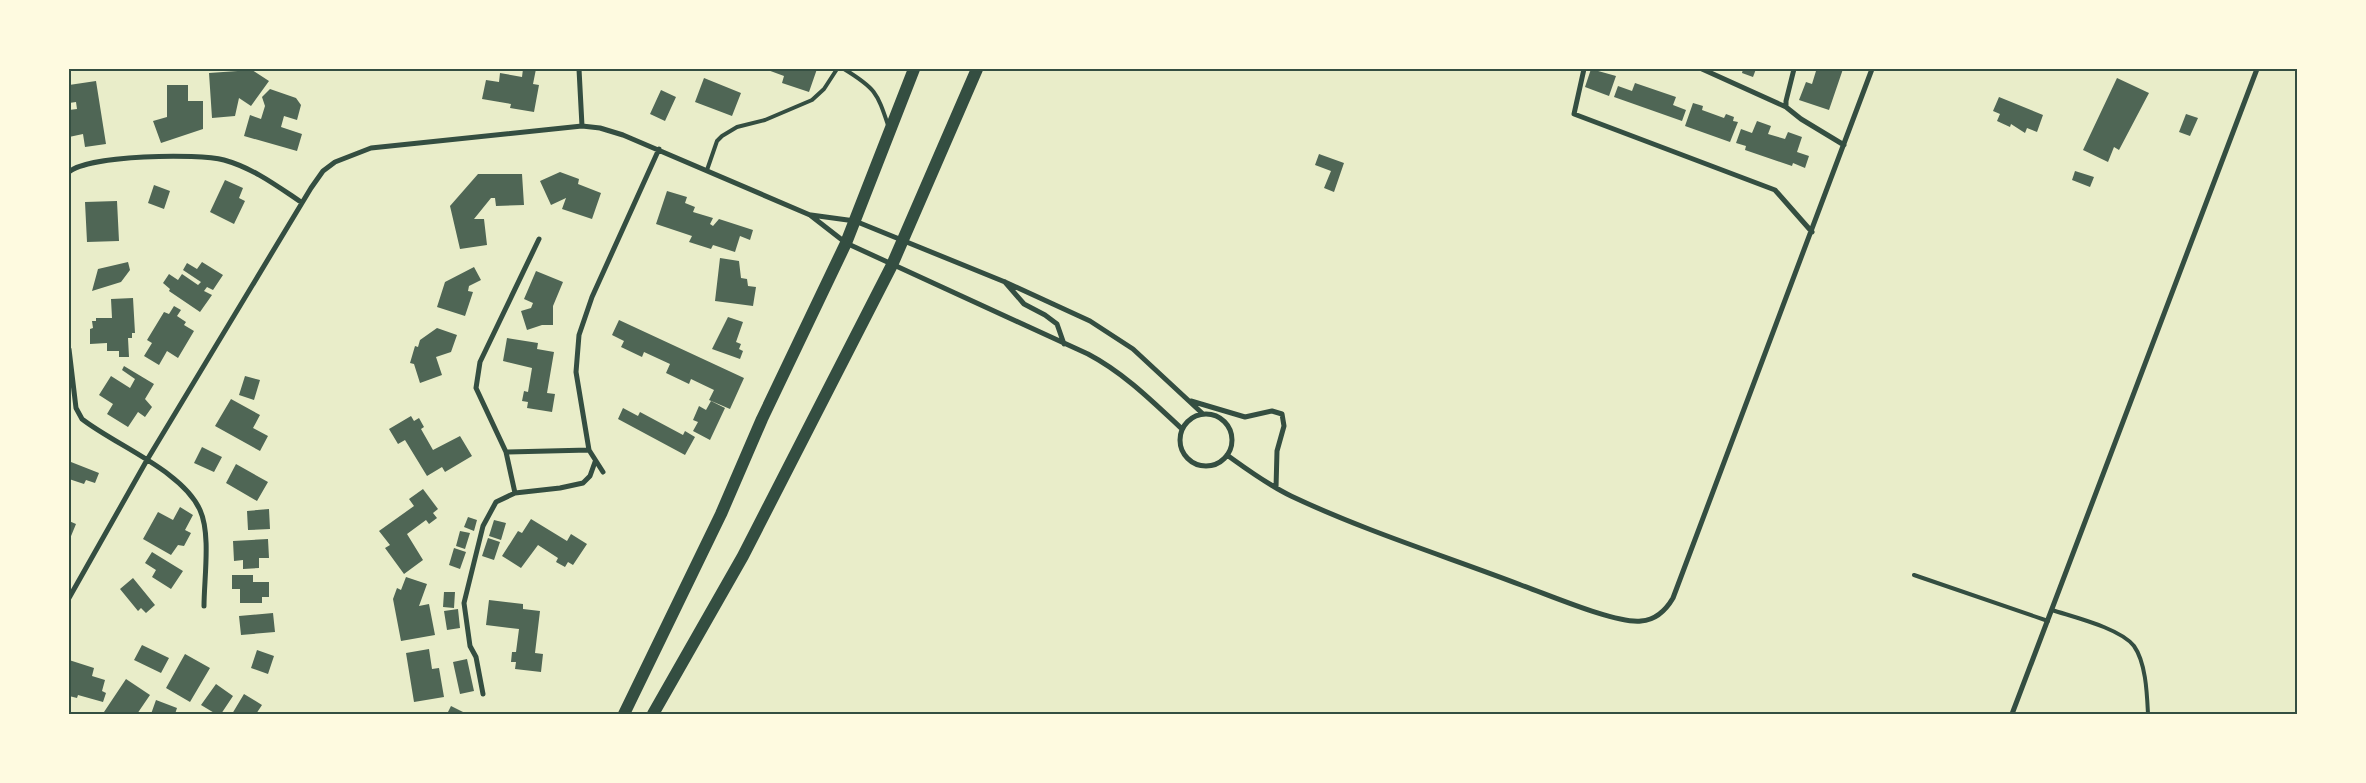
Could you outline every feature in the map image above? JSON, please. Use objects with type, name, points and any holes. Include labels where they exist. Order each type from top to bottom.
[{"type":"main road","points":[[624,714],[721,514],[762,420],[846,243],[914,69]]},
{"type":"main road","points":[[653,714],[743,556],[892,266],[977,69]]},
{"type":"street","points":[[579,69],[582,126]]},
{"type":"street","points":[[1584,69],[1574,114],[1775,190],[1812,232]]},
{"type":"street","points":[[1702,69],[1786,107],[1801,119],[1844,145]]},
{"type":"street","points":[[1786,107],[1794,69]]},
{"type":"street","points":[[1227,455],[1276,488],[1326,512],[1570,603],[1627,621],[1651,619],[1668,608],[1674,598],[1872,69]]},
{"type":"street","points":[[2012,714],[2257,69]]},
{"type":"street","points":[[69,598],[147,460],[302,202],[323,172],[335,162],[371,148],[582,126],[600,128],[623,135],[810,215],[846,243],[1110,366],[1182,429]]},
{"type":"street","points":[[603,472],[589,450],[576,372],[579,335],[592,297],[659,149]]},
{"type":"street","points":[[69,172],[86,163],[114,158],[213,158],[245,168],[302,202]]},
{"type":"street","points":[[810,215],[855,221],[1054,303],[1112,333],[1133,349],[1203,414]]},
{"type":"street","points":[[515,492],[506,452],[476,388],[480,362],[539,239]]},
{"type":"street","points":[[1005,282],[1024,304],[1052,320],[1060,331],[1064,344]]},
{"type":"street","points":[[69,349],[76,408],[82,418],[147,460],[187,492],[200,509],[205,539],[204,606]]},
{"type":"street","points":[[1191,401],[1245,417],[1272,411],[1282,414],[1284,426],[1277,451],[1276,488]]},
{"type":"street","points":[[1203,414],[1219,418],[1230,431],[1232,439],[1227,455],[1213,465],[1196,465],[1183,454],[1180,446],[1182,429],[1194,417],[1203,414]]},
{"type":"street","points":[[506,452],[589,450]]},
{"type":"street","points":[[483,694],[476,657],[470,646],[464,594],[483,526],[496,502],[515,492],[560,488],[583,483],[590,476],[595,462]]},
{"type":"lane","points":[[706,170],[717,141],[722,136],[737,127],[766,120],[812,100],[824,89],[837,69]]},
{"type":"lane","points":[[844,69],[873,89],[879,97],[890,130]]},
{"type":"lane","points":[[1914,575],[2048,621]]},
{"type":"lane","points":[[2052,610],[2122,636],[2134,646],[2141,663],[2148,714]]},
{"type":"building","points":[[523,69],[536,69],[533,84],[539,85],[534,112],[510,108],[511,104],[482,99],[486,80],[499,82],[500,73],[522,77]]},
{"type":"building","points":[[765,69],[817,69],[809,92],[782,83],[784,76]]},
{"type":"building","points":[[1591,69],[1616,76],[1609,96],[1585,87]]},
{"type":"building","points":[[1743,69],[1756,69],[1753,77],[1742,73]]},
{"type":"building","points":[[1811,69],[1843,69],[1829,110],[1799,100],[1806,82],[1812,84],[1816,71]]},
{"type":"building","points":[[252,70],[269,81],[251,106],[239,98],[235,116],[212,118],[209,73]]},
{"type":"building","points":[[704,78],[741,93],[732,116],[695,102]]},
{"type":"building","points":[[2117,78],[2149,93],[2119,150],[2114,147],[2108,162],[2083,150]]},
{"type":"building","points":[[96,81],[106,144],[85,147],[83,134],[69,137],[69,110],[77,109],[76,102],[69,103],[69,85]]},
{"type":"building","points":[[1635,83],[1676,97],[1673,105],[1686,110],[1682,121],[1614,97],[1618,86],[1632,91]]},
{"type":"building","points":[[167,85],[188,85],[188,101],[203,101],[203,129],[161,143],[153,121],[167,117]]},
{"type":"building","points":[[270,89],[296,98],[301,105],[297,120],[284,116],[281,127],[302,134],[297,151],[244,136],[250,115],[261,119],[265,106],[262,97]]},
{"type":"building","points":[[661,90],[676,97],[665,121],[650,114]]},
{"type":"building","points":[[1999,97],[2043,115],[2037,132],[2027,128],[2025,133],[2011,124],[2010,127],[1997,121],[2000,114],[1993,111]]},
{"type":"building","points":[[1693,103],[1703,106],[1702,110],[1724,118],[1726,114],[1734,117],[1733,121],[1738,122],[1730,142],[1685,126]]},
{"type":"building","points":[[2186,114],[2198,118],[2190,136],[2179,132]]},
{"type":"building","points":[[1757,121],[1771,126],[1768,134],[1785,139],[1788,132],[1802,137],[1797,152],[1809,156],[1805,168],[1793,163],[1792,166],[1745,150],[1746,146],[1736,143],[1741,129],[1752,133]]},
{"type":"building","points":[[1319,154],[1344,163],[1334,192],[1324,188],[1331,171],[1315,165]]},
{"type":"building","points":[[2075,171],[2094,177],[2090,187],[2072,180]]},
{"type":"building","points":[[560,172],[579,179],[578,184],[601,193],[592,219],[562,209],[566,198],[551,205],[540,181]]},
{"type":"building","points":[[478,174],[522,174],[524,205],[496,206],[495,198],[491,198],[474,219],[484,219],[487,245],[460,249],[450,206]]},
{"type":"building","points":[[225,180],[243,188],[239,198],[245,201],[234,224],[210,212]]},
{"type":"building","points":[[154,185],[170,191],[164,209],[148,203]]},
{"type":"building","points":[[667,191],[687,197],[685,203],[695,207],[693,212],[713,218],[710,224],[713,226],[719,219],[753,230],[750,240],[740,236],[735,252],[713,245],[711,249],[689,242],[692,236],[656,224]]},
{"type":"building","points":[[117,201],[119,241],[87,242],[85,202]]},
{"type":"building","points":[[720,258],[739,261],[741,278],[747,279],[748,286],[756,287],[753,306],[715,301]]},
{"type":"building","points":[[128,262],[130,270],[121,282],[92,291],[98,269]]},
{"type":"building","points":[[202,262],[223,275],[213,290],[207,287],[204,291],[212,295],[200,312],[169,291],[170,289],[163,283],[169,274],[178,280],[182,274],[198,285],[201,282],[183,270],[187,263],[197,269]]},
{"type":"building","points":[[474,267],[481,280],[469,286],[468,291],[473,292],[465,316],[437,307],[445,282]]},
{"type":"building","points":[[536,271],[563,282],[553,306],[553,325],[542,325],[527,330],[521,311],[531,308],[533,303],[524,299]]},
{"type":"building","points":[[133,298],[135,333],[132,333],[132,338],[128,338],[129,357],[119,357],[119,351],[107,351],[107,343],[90,344],[90,329],[93,328],[92,321],[96,321],[96,318],[112,318],[111,299]]},
{"type":"building","points":[[174,306],[181,310],[177,316],[186,322],[184,325],[194,331],[178,358],[167,351],[159,365],[144,356],[152,343],[147,340],[164,312],[169,314]]},
{"type":"building","points":[[728,317],[743,322],[736,342],[741,344],[739,349],[743,351],[740,359],[712,349]]},
{"type":"building","points":[[619,320],[744,378],[730,409],[709,400],[714,390],[691,379],[689,384],[666,373],[670,364],[644,352],[642,357],[621,347],[624,341],[612,335]]},
{"type":"building","points":[[437,328],[457,335],[451,352],[436,357],[442,375],[420,383],[414,364],[410,363],[415,346],[418,347],[420,340]]},
{"type":"building","points":[[507,338],[538,343],[537,349],[554,352],[547,393],[555,394],[552,412],[527,408],[528,402],[522,401],[524,391],[528,392],[532,368],[503,361]]},
{"type":"building","points":[[124,366],[154,384],[145,399],[152,407],[145,417],[138,412],[128,427],[107,414],[113,404],[99,395],[111,376],[130,388],[135,379],[122,370]]},
{"type":"building","points":[[245,376],[260,380],[254,400],[239,395]]},
{"type":"building","points":[[231,399],[260,415],[253,428],[268,436],[260,451],[215,426]]},
{"type":"building","points":[[711,401],[725,408],[710,440],[693,431],[698,422],[693,420],[699,406],[706,410]]},
{"type":"building","points":[[623,408],[638,416],[640,412],[683,435],[685,431],[695,437],[685,455],[618,419]]},
{"type":"building","points":[[411,416],[414,421],[419,418],[424,427],[421,429],[433,450],[460,436],[472,456],[445,472],[442,467],[427,476],[405,440],[398,444],[389,429]]},
{"type":"building","points":[[202,447],[222,457],[214,472],[194,463]]},
{"type":"building","points":[[71,462],[99,473],[95,483],[86,480],[84,484],[69,479]]},
{"type":"building","points":[[236,464],[268,482],[257,501],[226,483]]},
{"type":"building","points":[[423,489],[438,509],[433,513],[437,518],[429,524],[426,520],[407,534],[423,560],[404,574],[385,548],[390,545],[379,531],[414,506],[409,499]]},
{"type":"building","points":[[180,507],[193,515],[185,530],[191,533],[184,546],[178,545],[171,555],[143,539],[158,512],[173,520]]},
{"type":"building","points":[[269,509],[270,529],[248,530],[247,511]]},
{"type":"building","points":[[468,517],[477,520],[474,531],[464,527]]},
{"type":"building","points":[[531,519],[567,541],[571,534],[587,544],[573,565],[568,562],[565,567],[556,562],[558,558],[538,545],[521,568],[502,556],[518,531],[522,533]]},
{"type":"building","points":[[494,520],[506,523],[501,540],[489,536]]},
{"type":"building","points":[[69,521],[76,524],[69,541]]},
{"type":"building","points":[[460,531],[470,533],[465,549],[456,546]]},
{"type":"building","points":[[488,538],[500,542],[494,560],[482,556]]},
{"type":"building","points":[[268,539],[269,558],[259,558],[259,568],[243,569],[243,560],[234,561],[233,541]]},
{"type":"building","points":[[454,548],[466,552],[460,569],[449,565]]},
{"type":"building","points":[[152,552],[183,571],[171,589],[152,577],[156,570],[145,563]]},
{"type":"building","points":[[232,575],[253,575],[253,582],[269,582],[269,597],[262,597],[262,603],[240,603],[240,589],[232,589]]},
{"type":"building","points":[[406,577],[427,584],[419,606],[429,604],[435,635],[401,641],[393,599],[397,588],[401,590]]},
{"type":"building","points":[[133,578],[155,605],[146,613],[141,608],[138,611],[120,589]]},
{"type":"building","points":[[444,592],[455,592],[454,608],[443,607]]},
{"type":"building","points":[[489,600],[523,604],[523,609],[540,611],[535,653],[543,654],[541,672],[515,669],[516,662],[511,662],[512,652],[516,652],[519,629],[486,625]]},
{"type":"building","points":[[458,609],[460,628],[447,630],[444,611]]},
{"type":"building","points":[[273,613],[275,632],[241,635],[239,616]]},
{"type":"building","points":[[142,645],[169,658],[161,673],[134,660]]},
{"type":"building","points":[[429,649],[432,669],[439,668],[444,697],[414,702],[406,653]]},
{"type":"building","points":[[257,650],[274,656],[268,674],[251,668]]},
{"type":"building","points":[[185,654],[210,668],[190,702],[166,688]]},
{"type":"building","points":[[467,659],[474,691],[460,694],[453,662]]},
{"type":"building","points":[[69,660],[94,668],[92,676],[105,680],[102,691],[106,693],[103,702],[78,695],[77,698],[69,696]]},
{"type":"building","points":[[126,679],[150,695],[137,714],[108,714],[104,712]]},
{"type":"building","points":[[216,684],[233,696],[221,714],[216,714],[201,705]]},
{"type":"building","points":[[244,694],[262,705],[256,714],[232,714]]},
{"type":"building","points":[[156,700],[177,708],[175,714],[151,714]]},
{"type":"building","points":[[451,706],[467,714],[447,714]]}]
